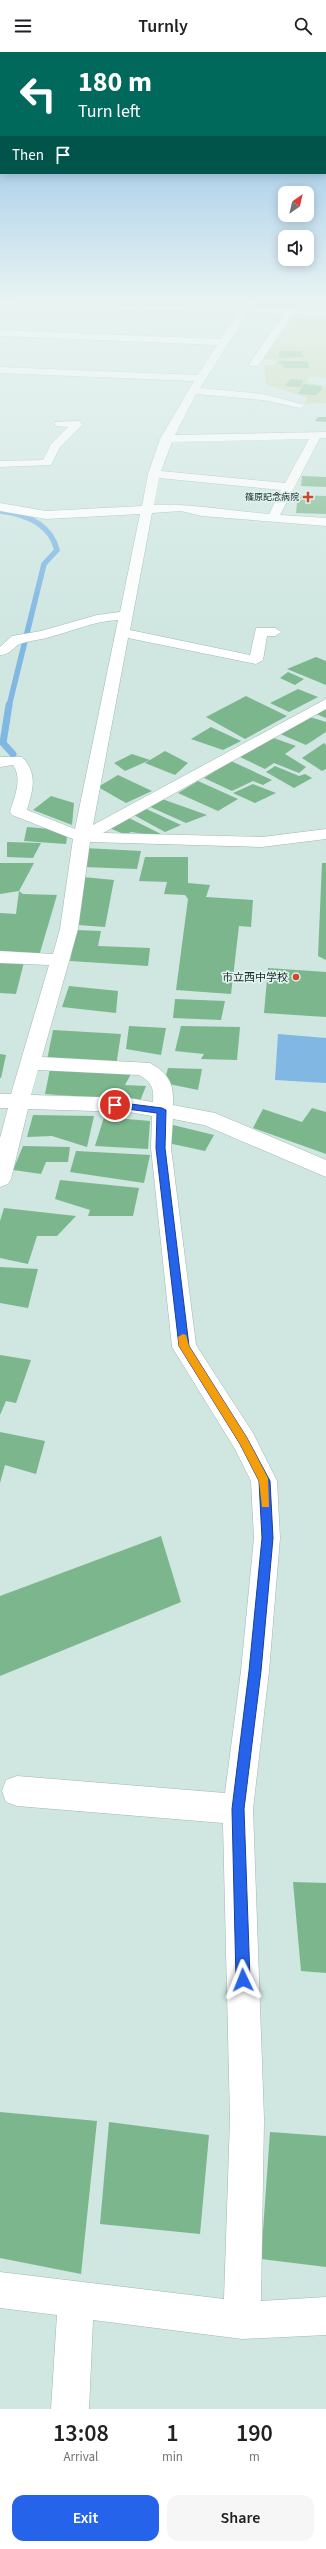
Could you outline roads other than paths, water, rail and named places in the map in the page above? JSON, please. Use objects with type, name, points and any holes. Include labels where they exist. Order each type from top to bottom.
[{"type":"street","points":[[0,1179],[10,1102],[31,1063],[69,929],[82,837],[124,616],[154,474],[166,439],[182,412]]},
{"type":"street","points":[[0,464],[48,463],[55,446],[78,424],[59,424]]},
{"type":"street","points":[[166,439],[321,435]]},
{"type":"street","points":[[272,519],[308,450],[321,435]]},
{"type":"street","points":[[308,450],[320,451]]},
{"type":"street","points":[[154,474],[288,487]]},
{"type":"street","points":[[0,507],[52,515],[181,507],[202,512],[272,519],[326,522]]},
{"type":"street","points":[[0,651],[5,651],[24,639],[41,637],[98,617],[124,616]]},
{"type":"street","points":[[121,632],[256,660],[261,631],[274,632]]},
{"type":"street","points":[[82,837],[326,703]]},
{"type":"street","points":[[0,762],[18,760],[24,766],[27,781],[18,812],[82,837],[262,842],[326,834]]},
{"type":"street","points":[[0,957],[60,960]]},
{"type":"street","points":[[31,1063],[143,1068],[157,1076],[164,1090],[161,1148],[184,1346],[244,1441],[264,1481],[267,1546],[255,1671],[238,1809],[247,2119],[242,2320]]},
{"type":"street","points":[[10,1102],[129,1105],[208,1118],[326,1169]]},
{"type":"street","points":[[17,1791],[238,1809]]},
{"type":"street","points":[[0,2290],[242,2320],[326,2316]]},
{"type":"street","points":[[70,2409],[76,2299]]},
{"type":"water","points":[[278,1034],[326,1038],[326,1083],[275,1080]]},
{"type":"waterway","points":[[0,511],[9,512],[35,522],[49,533],[57,550],[44,564],[9,706]]},
{"type":"waterway","points":[[9,705],[3,743],[13,754]]},
{"type":"place","name":"篠原記念病院","points":[[308,497]]},
{"type":"place","name":"市立西中学校","points":[[296,977]]}]
